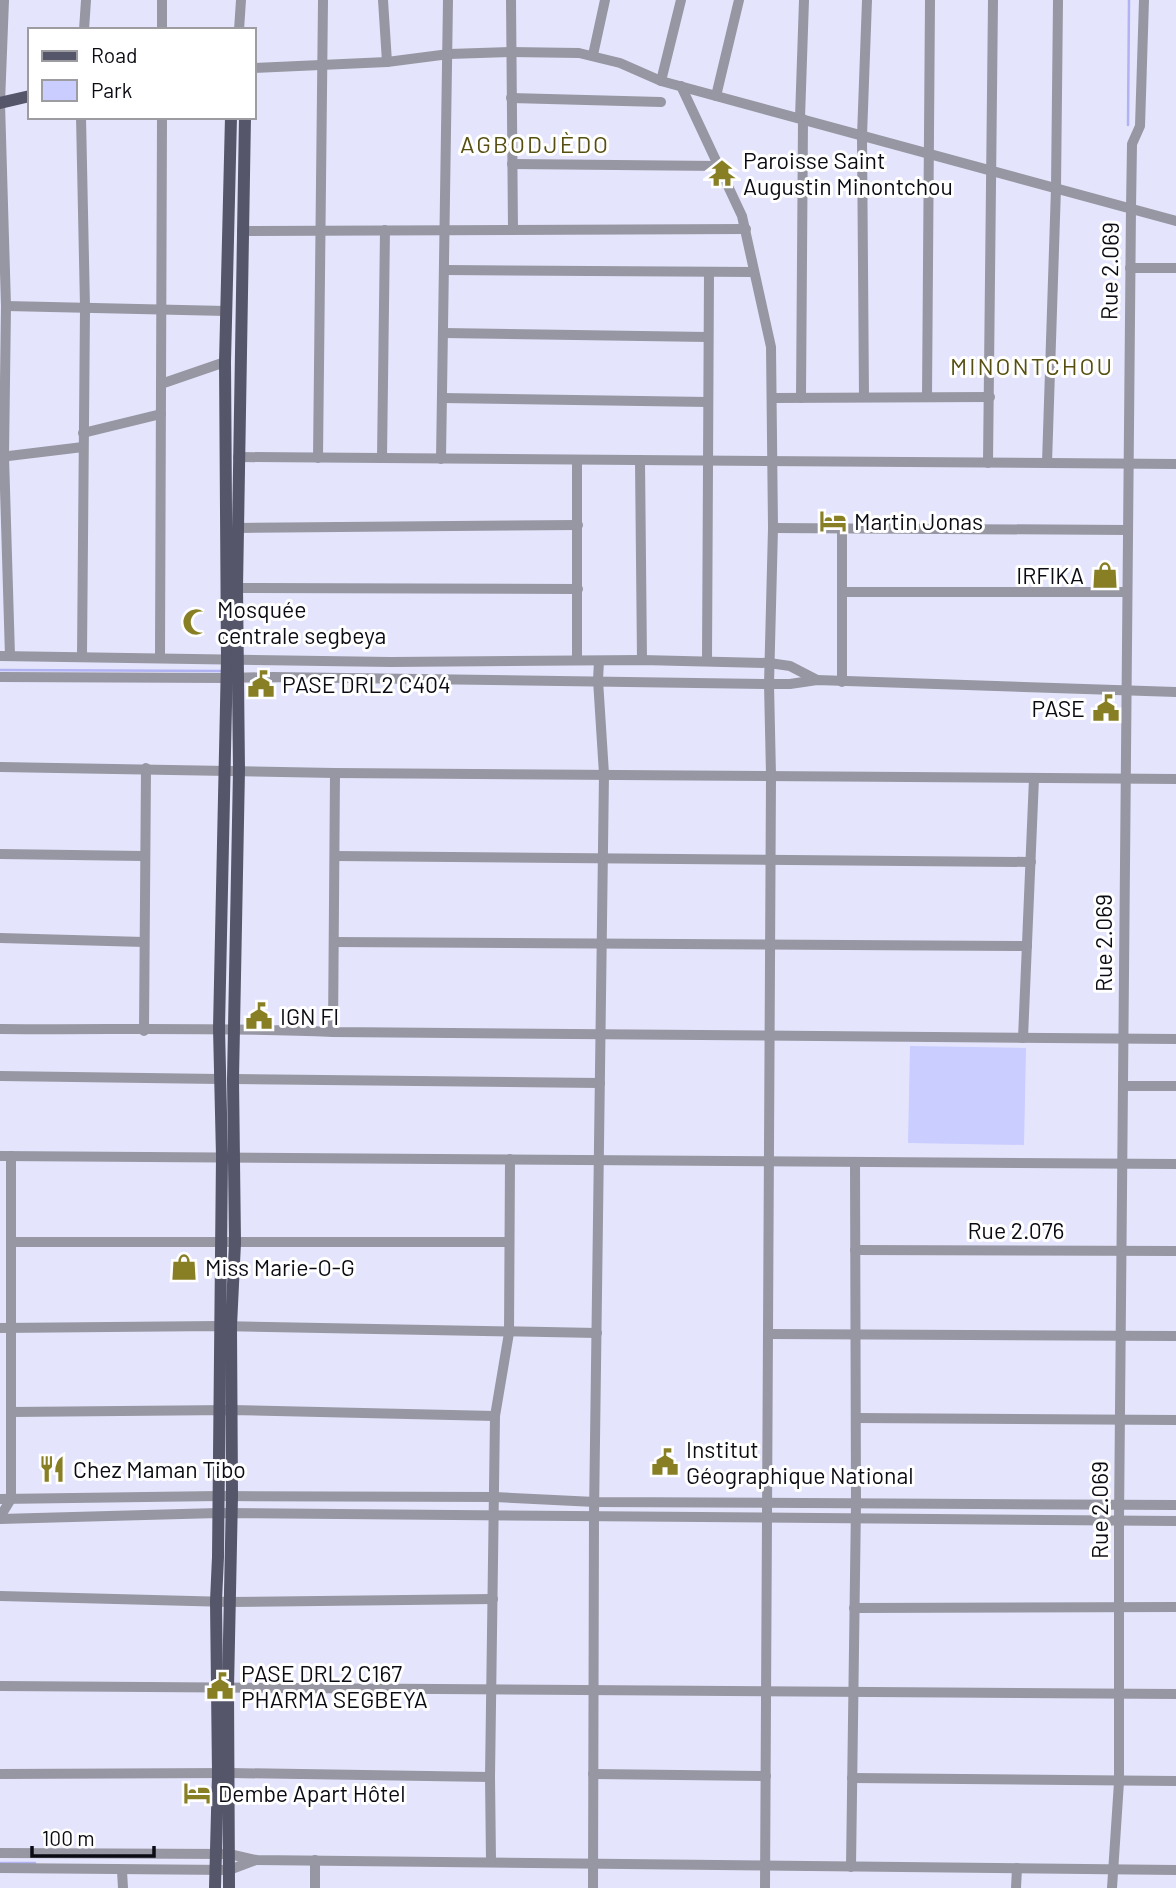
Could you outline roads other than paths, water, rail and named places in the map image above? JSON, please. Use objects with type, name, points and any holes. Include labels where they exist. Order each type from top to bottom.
[{"type":"main road","points":[[0,103],[28,96]]},
{"type":"main road","points":[[222,1688],[230,1602],[231,1514],[225,1496],[225,1326],[221,1241],[233,1079],[239,770],[233,678],[225,362],[231,119]]},
{"type":"main road","points":[[233,659],[237,588],[245,119]]},
{"type":"main road","points":[[225,1326],[235,1243],[219,1079],[219,1028],[224,769],[233,678]]},
{"type":"main road","points":[[225,1496],[218,1513],[216,1601],[229,1888]]},
{"type":"main road","points":[[215,1888],[215,1855],[224,1773]]},
{"type":"street","points":[[4,0],[0,103],[6,306],[2,456],[5,656],[391,662],[707,661],[790,666],[817,680]]},
{"type":"street","points":[[84,28],[86,0]]},
{"type":"street","points":[[162,0],[162,28]]},
{"type":"street","points":[[239,28],[241,0]]},
{"type":"street","points":[[318,458],[323,0]]},
{"type":"street","points":[[383,0],[387,62]]},
{"type":"street","points":[[441,459],[448,0]]},
{"type":"street","points":[[511,0],[513,230]]},
{"type":"street","points":[[593,55],[605,0]]},
{"type":"street","points":[[661,81],[681,0]]},
{"type":"street","points":[[716,96],[739,0]]},
{"type":"street","points":[[801,397],[804,0]]},
{"type":"street","points":[[864,397],[862,135],[867,0]]},
{"type":"street","points":[[927,397],[930,0]]},
{"type":"street","points":[[988,463],[993,0]]},
{"type":"street","points":[[1046,463],[1056,188],[1058,0]]},
{"type":"street","name":"Rue 2.069","points":[[1112,1888],[1119,1782],[1119,1505],[1132,144],[1140,126],[1144,0]]},
{"type":"street","points":[[256,68],[387,62],[449,54],[510,52],[593,55],[620,63],[661,81],[1176,221]]},
{"type":"street","points":[[681,86],[746,229],[771,347],[773,461],[769,663],[771,946],[765,1888]]},
{"type":"street","points":[[511,99],[661,102]]},
{"type":"street","points":[[81,119],[85,307],[82,656]]},
{"type":"street","points":[[160,657],[162,119]]},
{"type":"street","points":[[512,164],[719,166]]},
{"type":"street","points":[[242,231],[746,229]]},
{"type":"street","points":[[382,458],[385,230]]},
{"type":"street","points":[[1130,268],[1176,268]]},
{"type":"street","points":[[445,270],[754,272]]},
{"type":"street","points":[[707,661],[709,272]]},
{"type":"street","points":[[6,306],[226,312]]},
{"type":"street","points":[[443,333],[708,337]]},
{"type":"street","points":[[161,384],[225,362]]},
{"type":"street","points":[[773,397],[990,397]]},
{"type":"street","points":[[442,398],[708,402]]},
{"type":"street","points":[[83,433],[161,414]]},
{"type":"street","points":[[2,456],[83,447]]},
{"type":"street","points":[[238,457],[1176,464]]},
{"type":"street","points":[[578,460],[578,660]]},
{"type":"street","points":[[640,460],[642,660]]},
{"type":"street","points":[[238,528],[578,525]]},
{"type":"street","points":[[772,528],[1128,530]]},
{"type":"street","points":[[842,528],[842,682]]},
{"type":"street","points":[[237,588],[578,589]]},
{"type":"street","points":[[842,592],[1127,592]]},
{"type":"street","points":[[593,1888],[594,1515],[604,774],[599,661]]},
{"type":"street","points":[[0,677],[598,680],[769,684],[817,680],[1176,692]]},
{"type":"street","points":[[0,767],[335,773],[1176,779]]},
{"type":"street","points":[[144,1031],[146,768]]},
{"type":"street","points":[[333,1032],[335,773]]},
{"type":"street","points":[[1023,1038],[1034,778]]},
{"type":"street","points":[[0,854],[144,856]]},
{"type":"street","points":[[335,856],[1031,862]]},
{"type":"street","points":[[0,938],[144,942]]},
{"type":"street","points":[[334,942],[1027,946]]},
{"type":"street","points":[[0,1029],[144,1031],[234,1028],[333,1032],[1176,1039]]},
{"type":"street","points":[[0,1076],[219,1079]]},
{"type":"street","points":[[233,1079],[600,1083]]},
{"type":"street","points":[[1123,1086],[1176,1086]]},
{"type":"street","points":[[1176,1164],[6,1156],[11,1242],[5,1328],[11,1412],[5,1499],[0,1518],[218,1513],[1176,1521]]},
{"type":"street","points":[[491,1861],[489,1777],[495,1416],[509,1333],[510,1159]]},
{"type":"street","points":[[850,1867],[856,1503],[855,1162]]},
{"type":"street","points":[[11,1242],[509,1242]]},
{"type":"street","name":"Rue 2.076","points":[[855,1250],[1176,1251]]},
{"type":"street","points":[[5,1328],[225,1326],[597,1333]]},
{"type":"street","points":[[769,1334],[1176,1336]]},
{"type":"street","points":[[11,1412],[226,1410],[495,1416]]},
{"type":"street","points":[[856,1418],[1176,1420]]},
{"type":"street","points":[[5,1499],[225,1496],[495,1497],[595,1502],[1176,1505]]},
{"type":"street","points":[[0,1596],[230,1602],[493,1599]]},
{"type":"street","points":[[854,1608],[1176,1607]]},
{"type":"street","points":[[0,1686],[1176,1694]]},
{"type":"street","points":[[0,1774],[224,1773],[489,1777]]},
{"type":"street","points":[[593,1774],[766,1776]]},
{"type":"street","points":[[852,1778],[1176,1781]]},
{"type":"street","points":[[0,1853],[229,1854],[256,1860],[491,1861],[593,1865],[1176,1870]]},
{"type":"street","points":[[0,1868],[229,1870],[256,1860]]},
{"type":"street","points":[[315,1860],[315,1888]]},
{"type":"street","points":[[1016,1888],[1017,1868]]},
{"type":"street","points":[[122,1871],[123,1888]]},
{"type":"waterway","points":[[1128,125],[1129,0]]},
{"type":"waterway","points":[[0,670],[223,671]]},
{"type":"waterway","points":[[0,1863],[35,1863]]},
{"type":"place","name":"Paroisse Saint Augustin Minontchou","points":[[722,173]]},
{"type":"place","name":"Martin Jonas","points":[[833,521]]},
{"type":"place","name":"IRFIKA","points":[[1105,575]]},
{"type":"place","name":"Mosquée centrale segbeya","points":[[196,622]]},
{"type":"place","name":"PASE DRL2 C404","points":[[261,684]]},
{"type":"place","name":"PASE","points":[[1106,708]]},
{"type":"place","name":"IGN FI","points":[[259,1016]]},
{"type":"place","name":"Miss Marie-O-G","points":[[184,1267]]},
{"type":"place","name":"Institut Géographique National","points":[[665,1462]]},
{"type":"place","name":"Chez Maman Tibo","points":[[52,1469]]},
{"type":"place","name":"PASE DRL2 C167 PHARMA SEGBEYA","points":[[220,1686]]},
{"type":"place","name":"Dembe Apart Hôtel","points":[[197,1793]]},
{"type":"district","name":"AGBODJÈDO","points":[[535,143]]},
{"type":"district","name":"MINONTCHOU","points":[[1032,365]]}]
